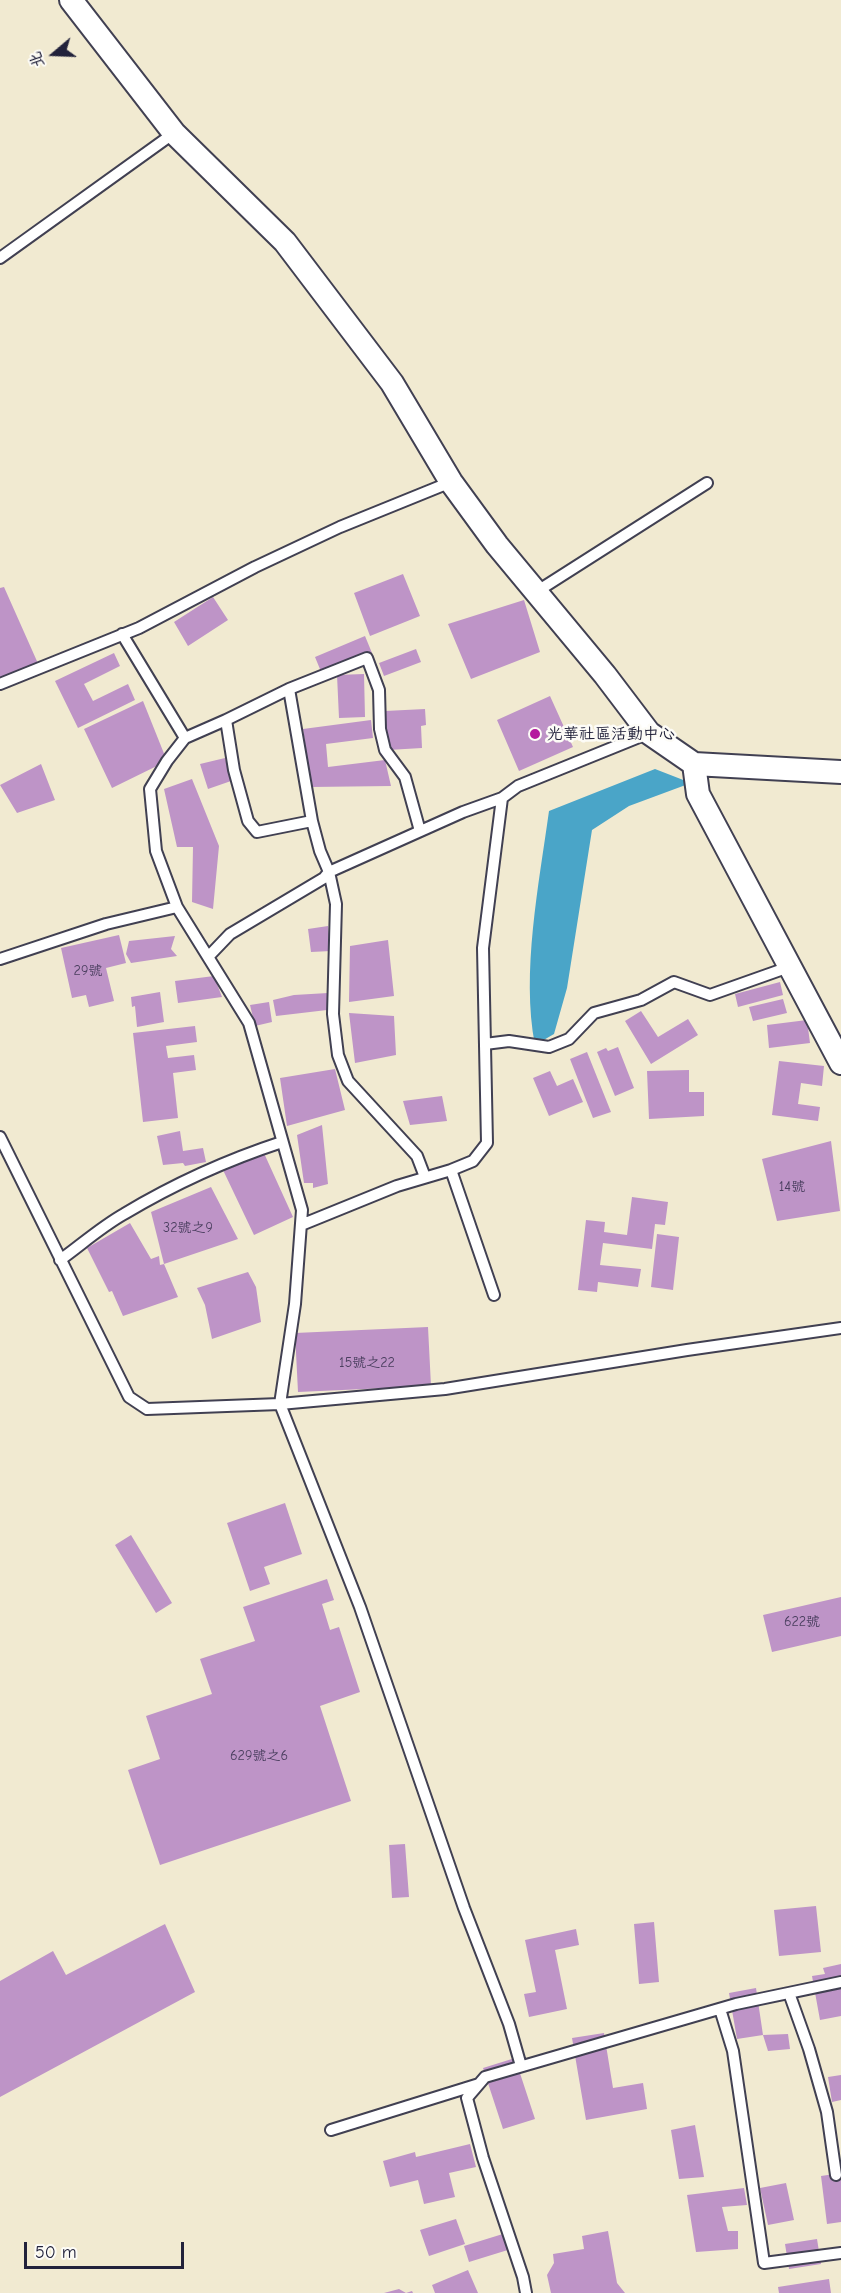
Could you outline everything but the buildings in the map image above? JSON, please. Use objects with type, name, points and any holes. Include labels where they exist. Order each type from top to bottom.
[{"type":"street","points":[[70,0],[174,133],[285,242],[392,383],[452,482],[497,545],[650,733],[694,764],[841,772]]},
{"type":"street","points":[[694,764],[698,794],[841,1063]]},
{"type":"lane","points":[[0,258],[174,133]]},
{"type":"lane","points":[[0,684],[122,634],[340,527],[452,482]]},
{"type":"lane","points":[[536,592],[707,483]]},
{"type":"lane","points":[[122,634],[186,738]]},
{"type":"lane","points":[[420,831],[405,777],[385,750],[380,729],[379,690],[367,658],[289,689],[186,738],[166,760],[150,789],[156,850],[177,907],[249,1023],[302,1210],[295,1304],[280,1404],[360,1607],[464,1908],[509,2024],[520,2066]]},
{"type":"lane","points":[[289,689],[312,821],[320,851],[329,872],[336,904],[333,1014],[338,1055],[348,1081],[417,1156],[425,1177]]},
{"type":"lane","points":[[226,720],[234,770],[248,821],[257,832],[312,821]]},
{"type":"lane","points":[[208,957],[230,934],[324,878],[329,872],[463,812],[502,798],[518,786],[650,733]]},
{"type":"lane","points":[[301,1225],[397,1186],[473,1161],[487,1143],[483,948],[502,798]]},
{"type":"lane","points":[[0,959],[106,924],[177,907]]},
{"type":"lane","points":[[485,1044],[509,1041],[549,1047],[569,1039],[594,1013],[641,1000],[674,982],[710,995],[789,968]]},
{"type":"lane","points":[[0,1137],[129,1398],[147,1409],[280,1404],[446,1389],[841,1328]]},
{"type":"lane","points":[[60,1260],[122,1215],[178,1185],[233,1158],[282,1142]]},
{"type":"lane","points":[[451,1170],[494,1295]]},
{"type":"lane","points":[[526,2293],[523,2277],[483,2158],[467,2098],[485,2077],[720,2009],[841,1982]]},
{"type":"lane","points":[[789,1993],[809,2049],[827,2112],[836,2175]]},
{"type":"lane","points":[[720,2009],[733,2051],[764,2263],[841,2253]]},
{"type":"lane","points":[[331,2130],[479,2084]]},
{"type":"water","points":[[655,769],[691,783],[629,806],[592,830],[567,988],[554,1034],[535,1045],[531,1017],[531,959],[536,898],[549,811]]},
{"type":"place","name":"光華社區活動中心","points":[[535,734]]}]
